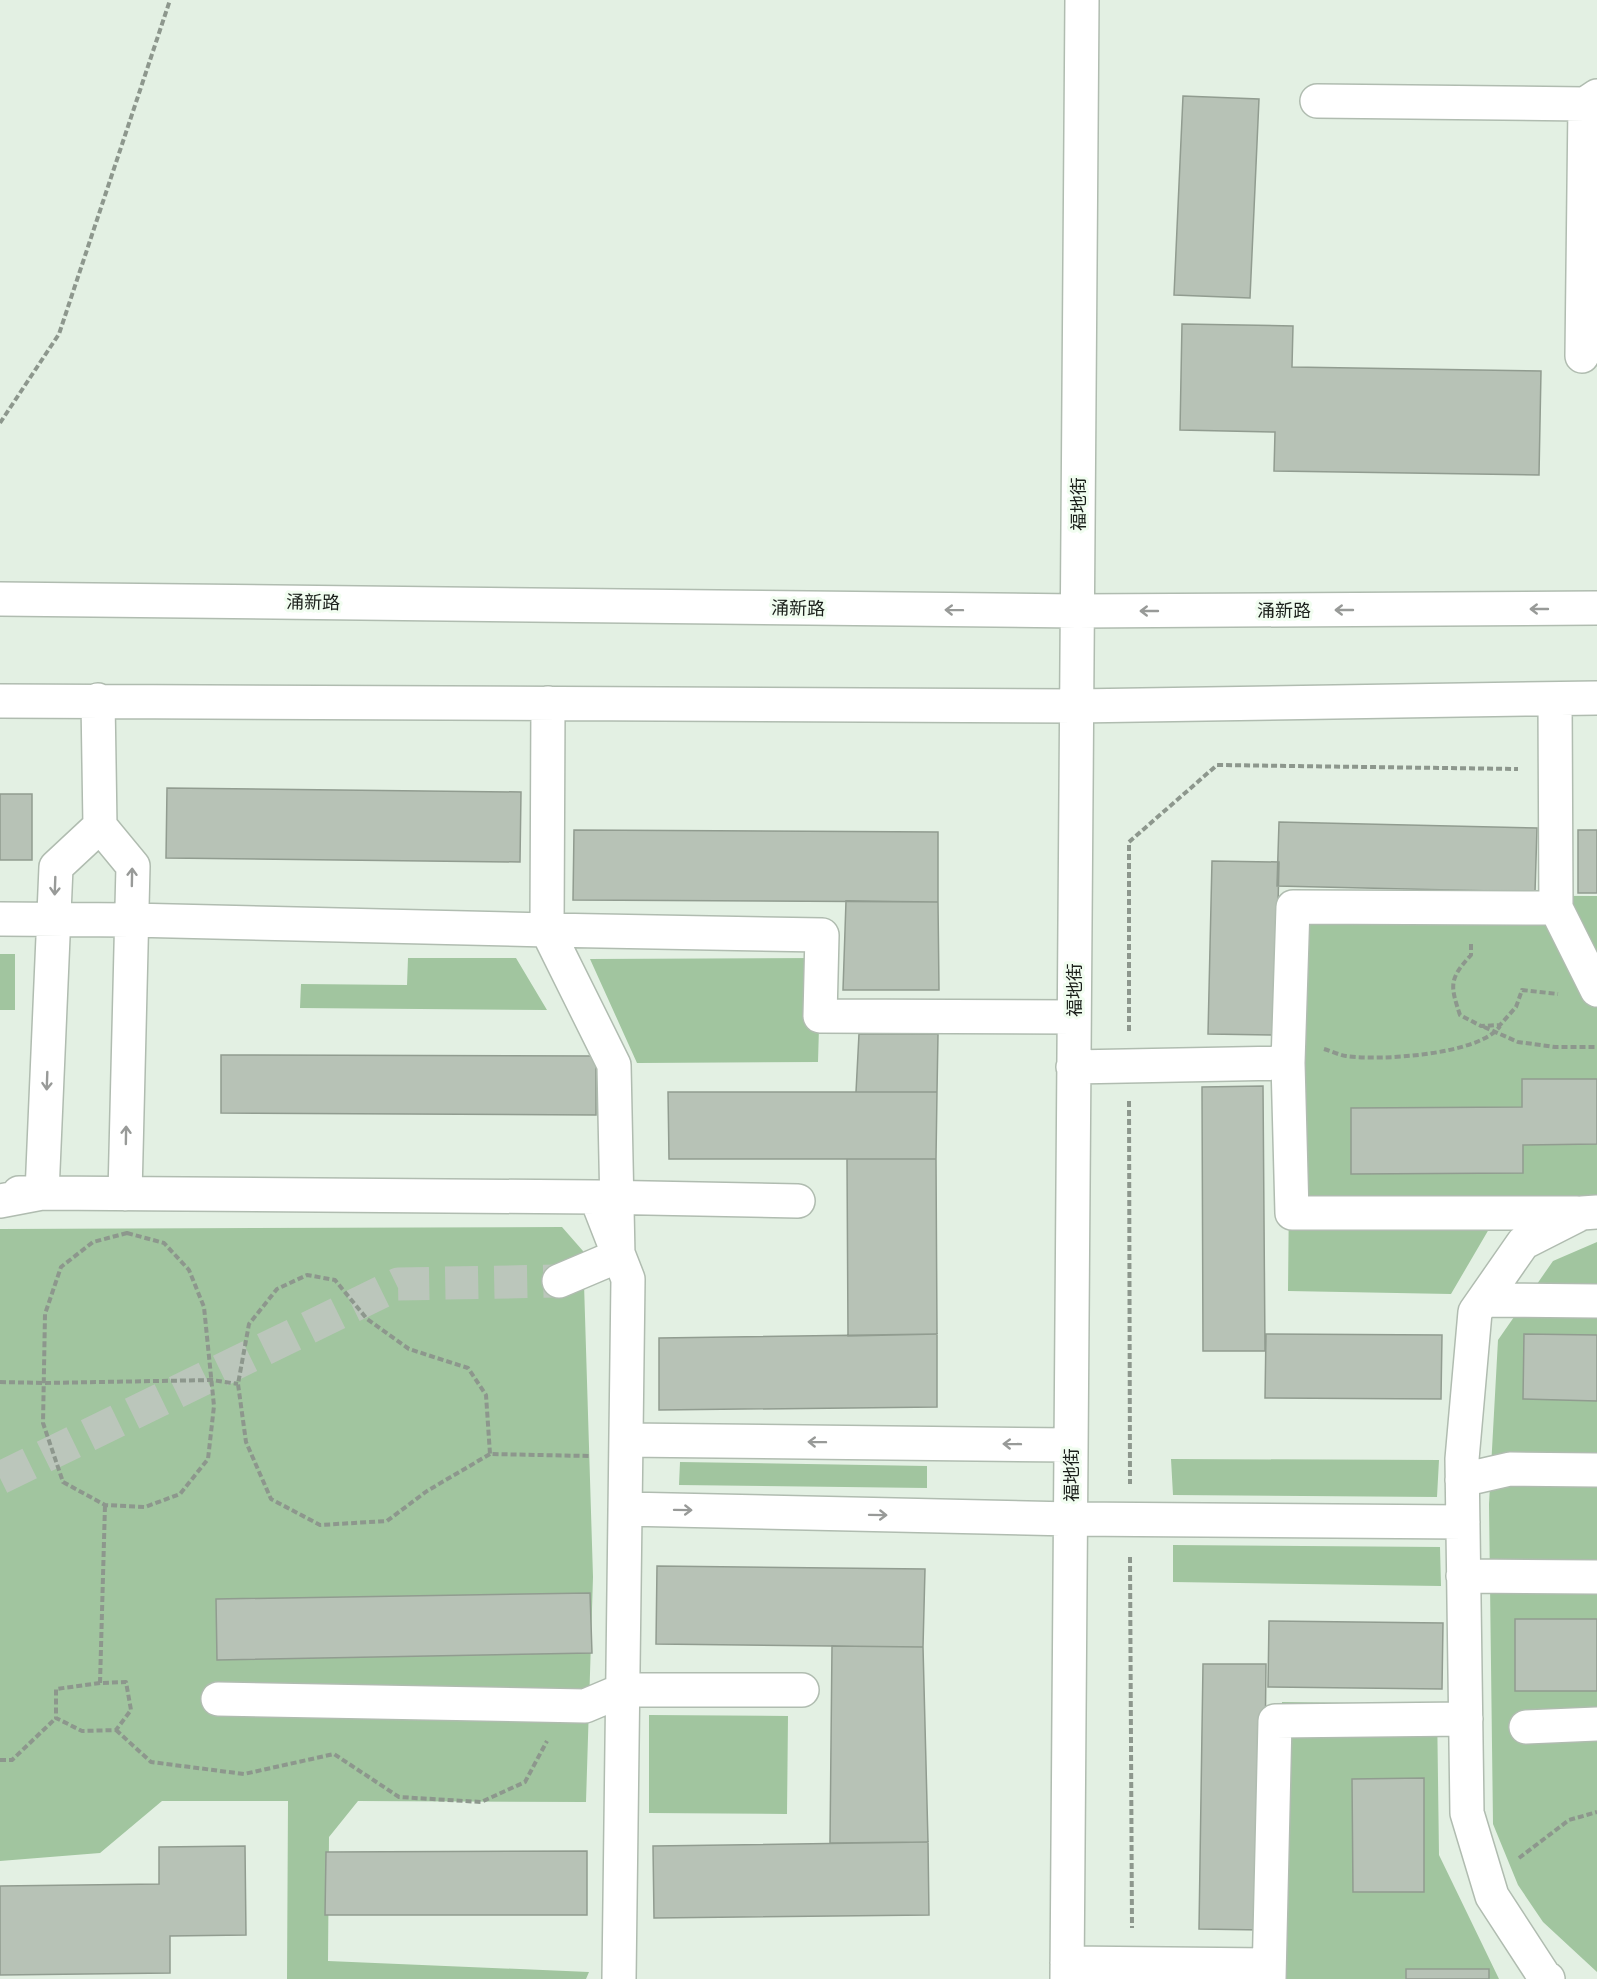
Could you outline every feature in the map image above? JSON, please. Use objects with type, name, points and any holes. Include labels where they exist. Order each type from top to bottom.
[{"type":"street","name":"福地街","points":[[1067,1971],[1082,0]]},
{"type":"street","points":[[1317,101],[1591,100],[1582,356]]},
{"type":"street","name":"涌新路","points":[[0,599],[1077,611],[1597,608]]},
{"type":"street","points":[[0,701],[1076,706],[1597,698]]},
{"type":"street","points":[[1555,699],[1556,908],[1597,990]]},
{"type":"street","points":[[98,700],[100,826],[133,866],[125,1194]]},
{"type":"street","points":[[548,703],[547,930],[614,1065],[618,1256]]},
{"type":"street","points":[[42,1193],[56,867],[100,826]]},
{"type":"street","points":[[1556,908],[1293,907],[1288,1050],[1292,1213],[1589,1213]]},
{"type":"street","points":[[0,919],[822,935],[820,1016],[1074,1017]]},
{"type":"street","points":[[1074,1066],[1129,1066],[1288,1050]]},
{"type":"street","points":[[0,1192],[798,1201]]},
{"type":"street","points":[[0,1201],[42,1193]]},
{"type":"street","points":[[596,1197],[628,1279],[620,1979]]},
{"type":"street","points":[[1548,1979],[1492,1896],[1467,1813],[1462,1459],[1475,1312],[1523,1243],[1589,1213]]},
{"type":"street","points":[[559,1281],[618,1256]]},
{"type":"street","points":[[1484,1300],[1597,1301]]},
{"type":"street","points":[[626,1449],[1071,1445]]},
{"type":"street","points":[[1462,1480],[1510,1469],[1597,1470]]},
{"type":"street","points":[[625,1509],[1130,1520],[1463,1522]]},
{"type":"street","points":[[1464,1576],[1597,1576]]},
{"type":"street","points":[[218,1700],[585,1706],[623,1690],[802,1690]]},
{"type":"street","points":[[1067,1971],[1133,1963],[1269,1972],[1275,1721],[1466,1719]]},
{"type":"street","points":[[1526,1727],[1597,1724]]},
{"type":"path","points":[[0,423],[59,334],[170,0]]},
{"type":"path","points":[[1133,1963],[1129,842],[1216,765],[1555,770]]},
{"type":"path","points":[[1470,907],[1471,955],[1456,971],[1452,991],[1460,1015],[1518,1042],[1555,1047],[1597,1047]]},
{"type":"path","points":[[1288,1050],[1389,1058],[1434,1054],[1471,1043],[1495,1032],[1516,1007],[1522,990],[1565,995]]},
{"type":"path","points":[[1481,1026],[1500,1025]]},
{"type":"path","points":[[127,1233],[164,1243],[189,1270],[204,1307],[214,1406],[208,1459],[180,1494],[145,1507],[105,1505],[63,1482],[43,1423],[44,1383],[45,1314],[60,1267],[93,1242],[127,1233]]},
{"type":"path","points":[[490,1454],[486,1395],[468,1368],[409,1349],[367,1318],[335,1280],[307,1275],[277,1289],[249,1324],[238,1384],[246,1442],[271,1499],[320,1525],[387,1521],[427,1491],[490,1454],[626,1449]]},
{"type":"path","points":[[0,1382],[212,1380],[238,1384]]},
{"type":"path","points":[[100,1683],[105,1505]]},
{"type":"path","points":[[0,1760],[12,1760],[56,1718],[56,1689],[126,1682],[131,1710],[116,1730]]},
{"type":"path","points":[[56,1718],[82,1731],[116,1730],[151,1762],[244,1774],[334,1754],[399,1797],[481,1802],[525,1782],[551,1733],[558,1706]]},
{"type":"path","points":[[1487,1882],[1569,1820],[1597,1812]]},
{"type":"green space","points":[[1292,895],[1597,896],[1597,1197],[1489,1229],[1451,1294],[1288,1291]]},
{"type":"green space","points":[[0,954],[15,954],[15,1010],[0,1010]]},
{"type":"green space","points":[[408,958],[516,958],[547,1010],[300,1008],[301,984],[407,985]]},
{"type":"green space","points":[[821,958],[818,1062],[637,1063],[590,959]]},
{"type":"green space","points":[[562,1227],[583,1251],[593,1577],[586,1802],[358,1801],[329,1837],[328,1961],[589,1972],[586,1979],[287,1979],[288,1801],[162,1801],[100,1853],[0,1861],[0,1229]]},
{"type":"green space","points":[[1597,1242],[1597,1972],[1543,1922],[1518,1885],[1493,1824],[1489,1504],[1498,1340],[1553,1261]]},
{"type":"green space","points":[[1171,1459],[1439,1460],[1437,1497],[1173,1495]]},
{"type":"green space","points":[[680,1462],[927,1466],[927,1488],[679,1485]]},
{"type":"green space","points":[[1173,1545],[1440,1547],[1441,1586],[1173,1582]]},
{"type":"green space","points":[[1282,1702],[1437,1704],[1439,1855],[1499,1979],[1283,1979]]},
{"type":"green space","points":[[649,1715],[788,1716],[787,1814],[649,1813]]},
{"type":"building","points":[[1183,96],[1259,99],[1250,298],[1174,295]]},
{"type":"building","points":[[1182,324],[1293,326],[1292,367],[1541,371],[1539,475],[1274,471],[1275,432],[1180,430]]},
{"type":"building","points":[[167,788],[521,792],[520,862],[166,858]]},
{"type":"building","points":[[0,794],[32,794],[32,860],[0,860]]},
{"type":"building","points":[[1279,822],[1537,828],[1535,892],[1277,886]]},
{"type":"building","points":[[574,830],[938,832],[938,902],[573,900]]},
{"type":"building","points":[[1578,830],[1597,830],[1597,893],[1578,893]]},
{"type":"building","points":[[1212,861],[1279,862],[1275,1035],[1208,1034]]},
{"type":"building","points":[[846,901],[938,902],[939,990],[843,990]]},
{"type":"building","points":[[859,1034],[938,1034],[937,1092],[856,1092]]},
{"type":"building","points":[[221,1055],[596,1056],[596,1115],[221,1113]]},
{"type":"building","points":[[1522,1079],[1597,1079],[1597,1144],[1523,1145],[1523,1173],[1351,1174],[1351,1108],[1522,1107]]},
{"type":"building","points":[[1263,1086],[1265,1351],[1203,1351],[1202,1087]]},
{"type":"building","points":[[668,1092],[937,1092],[936,1159],[669,1159]]},
{"type":"building","points":[[847,1159],[936,1159],[937,1334],[848,1336]]},
{"type":"building","points":[[937,1334],[937,1407],[659,1410],[659,1338]]},
{"type":"building","points":[[1266,1334],[1442,1335],[1441,1399],[1265,1398]]},
{"type":"building","points":[[1524,1334],[1597,1335],[1597,1401],[1523,1399]]},
{"type":"building","points":[[657,1566],[925,1569],[923,1647],[656,1644]]},
{"type":"building","points":[[590,1593],[592,1653],[217,1660],[216,1599]]},
{"type":"building","points":[[1515,1619],[1597,1619],[1597,1691],[1515,1691]]},
{"type":"building","points":[[1269,1621],[1443,1623],[1442,1689],[1268,1687]]},
{"type":"building","points":[[832,1646],[923,1647],[928,1842],[830,1843]]},
{"type":"building","points":[[1203,1664],[1266,1664],[1263,1930],[1199,1929]]},
{"type":"building","points":[[1424,1778],[1424,1892],[1353,1892],[1352,1779]]},
{"type":"building","points":[[928,1842],[929,1915],[654,1918],[653,1846]]},
{"type":"building","points":[[245,1846],[246,1935],[170,1936],[170,1973],[0,1975],[0,1886],[159,1884],[159,1847]]},
{"type":"building","points":[[587,1851],[587,1915],[325,1915],[326,1852]]},
{"type":"building","points":[[1406,1969],[1489,1969],[1489,1979],[1406,1979]]},
{"type":"tunnel","points":[[0,1478],[398,1284],[559,1281]]}]
